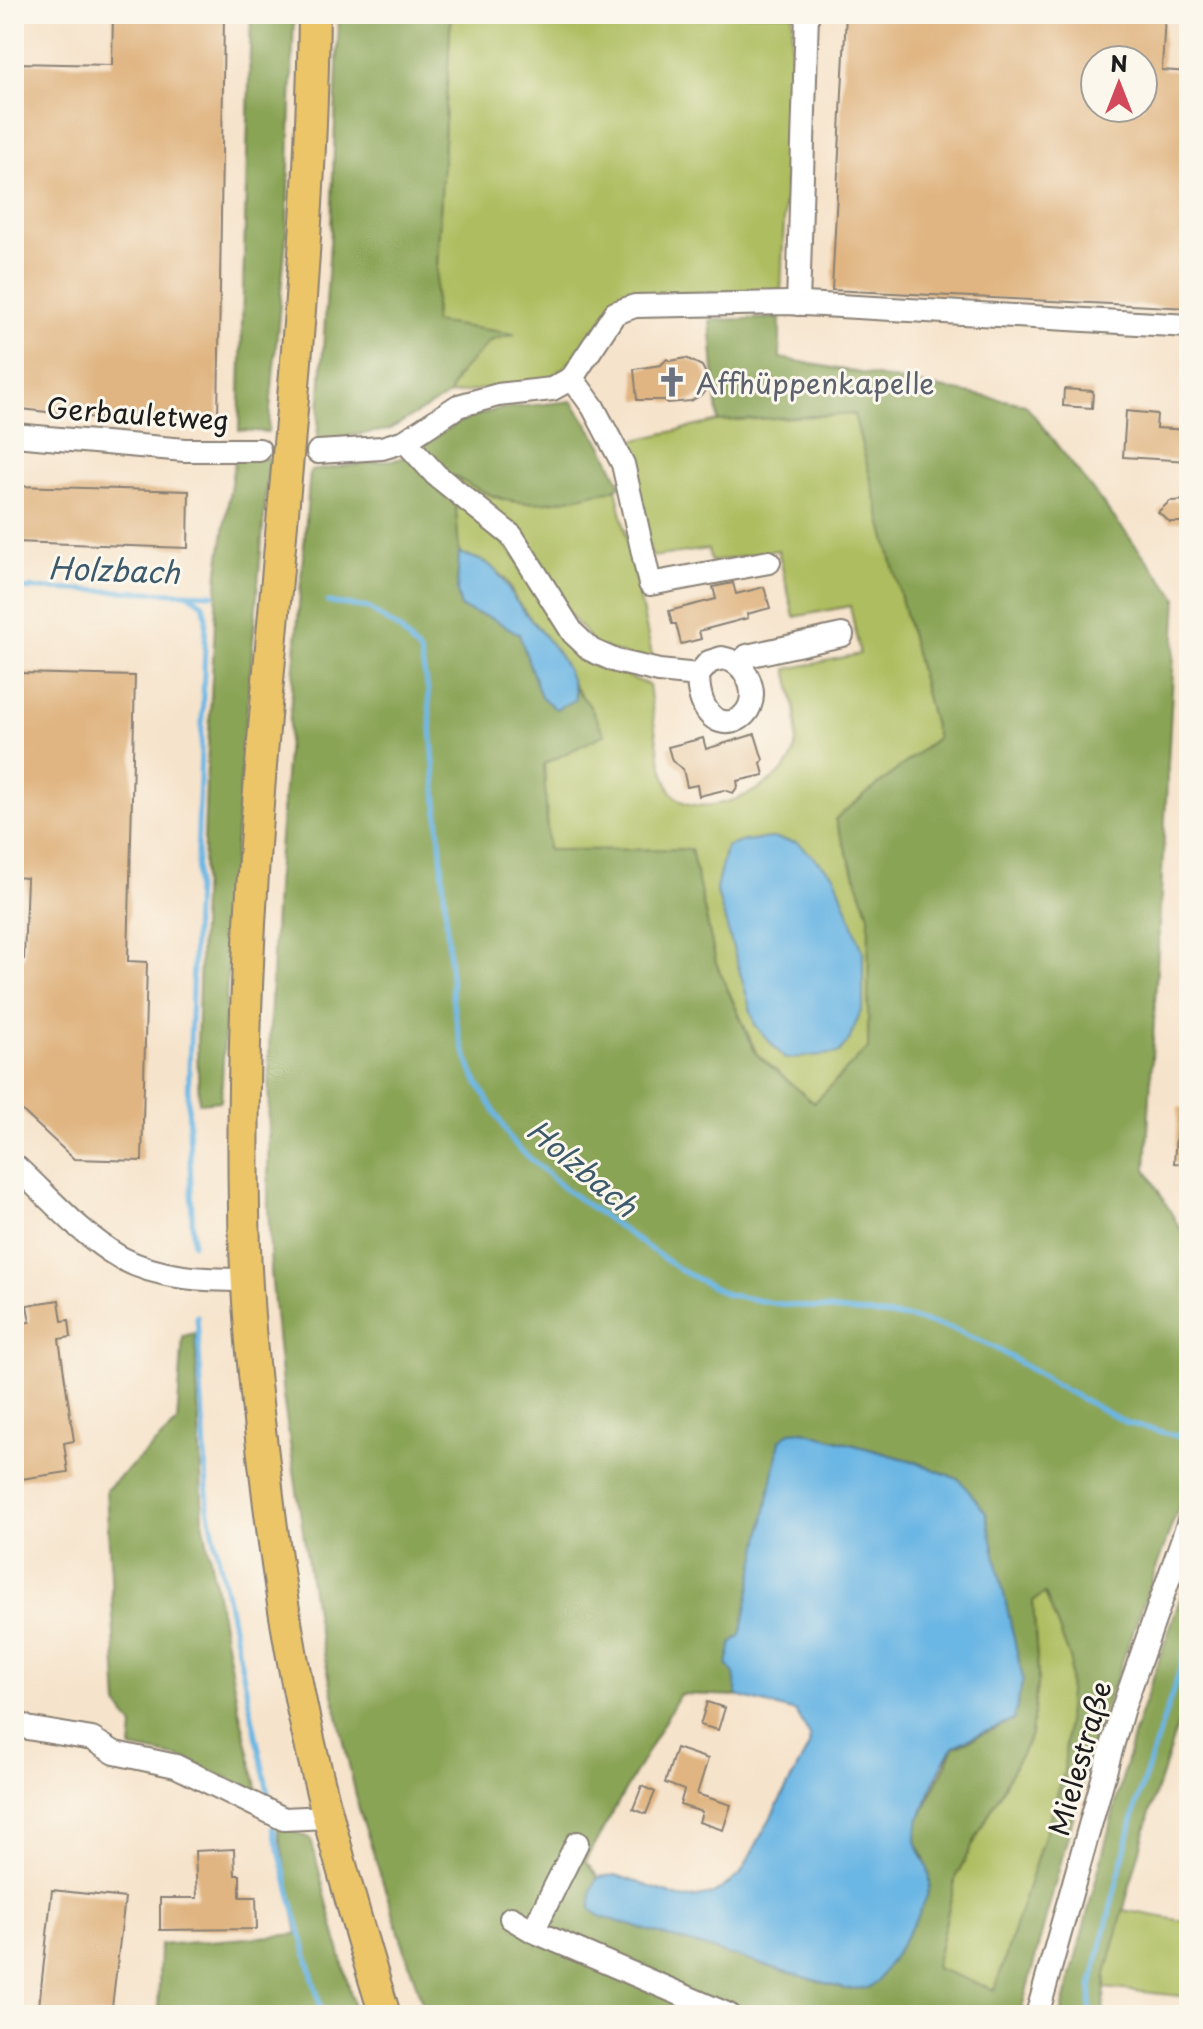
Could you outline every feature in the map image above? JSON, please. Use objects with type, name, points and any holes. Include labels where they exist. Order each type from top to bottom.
[{"type":"main road","points":[[314,14],[304,246],[253,887],[245,1051],[244,1209],[256,1399],[283,1608],[327,1817],[385,2015]]},
{"type":"street","points":[[792,303],[807,14]]},
{"type":"street","points":[[318,452],[382,448],[405,441],[458,406],[498,395],[552,389],[572,378],[615,313],[635,306],[792,303],[1189,326]]},
{"type":"street","points":[[572,378],[593,407],[623,464],[650,584],[769,562]]},
{"type":"street","name":"Gerbauletweg","points":[[14,435],[185,450],[259,450]]},
{"type":"street","points":[[405,441],[436,475],[512,536],[573,633],[591,650],[616,661],[659,671],[698,675]]},
{"type":"street","points":[[739,665],[747,656],[842,635]]},
{"type":"street","points":[[722,658],[739,665],[747,677],[751,704],[746,713],[737,720],[721,722],[710,716],[702,705],[698,675],[709,662],[722,658]]},
{"type":"street","points":[[14,1165],[95,1240],[123,1259],[177,1276],[247,1280]]},
{"type":"street","name":"Mielestraße","points":[[1037,2015],[1122,1711],[1189,1521]]},
{"type":"street","points":[[14,1720],[27,1728],[92,1739],[115,1753],[176,1766],[284,1819],[327,1817]]},
{"type":"street","points":[[533,1931],[577,1843]]},
{"type":"street","points":[[511,1918],[533,1931],[729,2015]]},
{"type":"green space","points":[[251,14],[294,14],[287,227],[268,432],[239,430]]},
{"type":"green space","points":[[339,14],[451,14],[434,322],[515,334],[491,340],[456,377],[449,395],[388,430],[317,441],[331,228]]},
{"type":"green space","points":[[451,14],[793,14],[781,290],[633,296],[566,366],[550,378],[449,395],[472,356],[495,339],[512,335],[434,323]]},
{"type":"green space","points":[[780,318],[780,358],[1025,404],[1177,598],[1146,1169],[1189,1244],[1189,1478],[1093,1742],[1020,2015],[426,2015],[359,1809],[316,1619],[283,1397],[268,1204],[269,1048],[276,887],[310,471],[399,459],[466,418],[499,409],[572,401],[603,447],[621,485],[610,491],[540,503],[497,497],[454,476],[459,553],[457,591],[461,608],[491,618],[519,634],[541,697],[575,700],[575,688],[589,705],[605,734],[544,764],[548,850],[691,849],[716,963],[756,1054],[814,1103],[868,1048],[869,915],[835,819],[937,738],[854,414],[718,421],[710,320]],"holes":[[[803,1431],[916,1462],[960,1480],[1014,1720],[954,1747],[916,1826],[916,1842],[925,1859],[845,1989],[767,1965],[592,1890],[598,1877],[585,1861],[680,1694],[737,1696],[732,1643],[741,1635],[761,1544]],[[1045,1593],[1071,1661],[1064,1773],[995,1990],[935,1968],[956,1876],[1031,1735],[1038,1676],[1033,1601]]]},
{"type":"green space","points":[[854,414],[937,738],[835,819],[869,915],[868,1049],[814,1103],[757,1054],[716,963],[691,850],[548,850],[544,764],[604,734],[557,652],[516,600],[506,580],[486,562],[459,553],[455,498],[482,517],[607,668],[649,685],[659,753],[670,789],[681,800],[696,805],[715,805],[755,791],[785,768],[793,755],[797,734],[787,669],[860,654],[850,606],[794,617],[778,550],[711,562],[708,549],[652,557],[622,443],[718,421]]},
{"type":"green space","points":[[235,457],[269,458],[232,883],[221,1101],[199,1103],[197,1045],[206,784],[218,570]]},
{"type":"green space","points":[[454,476],[487,494],[514,502],[542,501],[616,488],[654,664],[596,646]]},
{"type":"green space","points":[[195,1333],[203,1520],[237,1701],[258,1791],[180,1758],[131,1748],[133,1727],[118,1705],[106,1490],[177,1423],[183,1336]]},
{"type":"green space","points":[[1189,1572],[1189,1688],[1151,1809],[1106,1974],[1103,2015],[1061,2015],[1134,1733]]},
{"type":"green space","points":[[1045,1593],[1071,1661],[1064,1773],[995,1990],[935,1969],[956,1876],[1031,1735],[1038,1676],[1033,1601]]},
{"type":"green space","points":[[277,1824],[311,1839],[356,2015],[158,2015],[160,1945],[298,1934]]},
{"type":"green space","points":[[1123,1910],[1189,1922],[1189,1997],[1105,1988]]},
{"type":"water","points":[[459,553],[485,562],[498,574],[562,661],[569,673],[575,700],[556,709],[541,697],[519,634],[491,618],[461,608],[457,591]]},
{"type":"water","points":[[772,838],[798,843],[835,876],[863,952],[863,1005],[850,1039],[839,1053],[785,1059],[755,1025],[716,889],[726,847],[744,841]]},
{"type":"water","points":[[803,1431],[916,1462],[960,1480],[986,1513],[1023,1679],[1014,1720],[957,1745],[942,1765],[924,1807],[916,1839],[930,1879],[927,1896],[877,1982],[868,1988],[845,1989],[602,1917],[590,1909],[592,1890],[598,1877],[616,1875],[685,1899],[713,1894],[740,1875],[809,1746],[810,1736],[796,1712],[737,1696],[734,1674],[727,1664],[732,1643],[741,1635],[780,1440],[790,1432]]},
{"type":"building","points":[[113,14],[224,14],[218,420],[104,419],[14,408],[14,63],[112,65]]},
{"type":"building","points":[[846,14],[1165,14],[1162,70],[1189,72],[1189,308],[832,290]]},
{"type":"building","name":"Affhüppenkapelle","points":[[686,358],[702,366],[708,378],[704,393],[691,401],[668,403],[664,400],[637,400],[634,369],[661,365],[667,359]]},
{"type":"building","points":[[1064,389],[1093,391],[1092,408],[1063,406]]},
{"type":"building","points":[[1126,411],[1157,414],[1156,428],[1189,430],[1189,461],[1123,457]]},
{"type":"building","points":[[15,486],[189,491],[188,548],[14,542]]},
{"type":"building","points":[[1189,500],[1189,522],[1170,522],[1158,512],[1170,501]]},
{"type":"building","points":[[733,583],[736,594],[764,587],[770,608],[747,614],[748,618],[699,631],[701,639],[681,644],[669,611],[716,599],[713,587]]},
{"type":"building","points":[[19,673],[135,676],[128,961],[147,962],[142,1161],[74,1159],[14,1103],[14,958],[24,959],[27,878],[14,877],[14,723],[19,723]]},
{"type":"building","points":[[755,734],[764,775],[737,781],[738,786],[733,793],[724,790],[699,796],[697,785],[687,787],[683,769],[672,761],[668,747],[703,738],[706,749]]},
{"type":"building","points":[[1178,1107],[1189,1107],[1189,1164],[1174,1163]]},
{"type":"building","points":[[59,1300],[62,1321],[69,1320],[71,1337],[59,1339],[74,1441],[64,1443],[68,1472],[14,1480],[14,1324],[30,1322],[27,1305]]},
{"type":"building","points":[[707,1702],[725,1708],[718,1730],[700,1725]]},
{"type":"building","points":[[676,1748],[708,1759],[697,1794],[731,1805],[723,1830],[699,1822],[702,1812],[680,1805],[684,1790],[665,1783]]},
{"type":"building","points":[[642,1786],[655,1792],[646,1814],[633,1809]]},
{"type":"building","points":[[234,1849],[235,1875],[240,1875],[240,1897],[256,1897],[257,1929],[160,1930],[160,1898],[197,1898],[195,1851]]},
{"type":"building","points":[[52,1890],[125,1898],[111,2015],[38,2015]]},
{"type":"waterway","name":"Holzbach","points":[[14,588],[213,594]]},
{"type":"waterway","points":[[187,593],[203,604],[206,617],[188,1098],[193,1244]]},
{"type":"waterway","name":"Holzbach","points":[[328,602],[368,608],[400,630],[420,653],[428,690],[453,1003],[460,1039],[473,1075],[513,1143],[562,1187],[680,1270],[726,1294],[772,1303],[910,1318],[953,1329],[997,1349],[1127,1423],[1189,1439]]},
{"type":"waterway","points":[[197,1316],[208,1507],[268,1792]]},
{"type":"waterway","points":[[1090,2015],[1091,1987],[1136,1805],[1189,1641]]},
{"type":"waterway","points":[[273,1828],[321,2009],[314,2015]]},
{"type":"place","name":"Affhüppenkapelle","points":[[672,382]]}]
